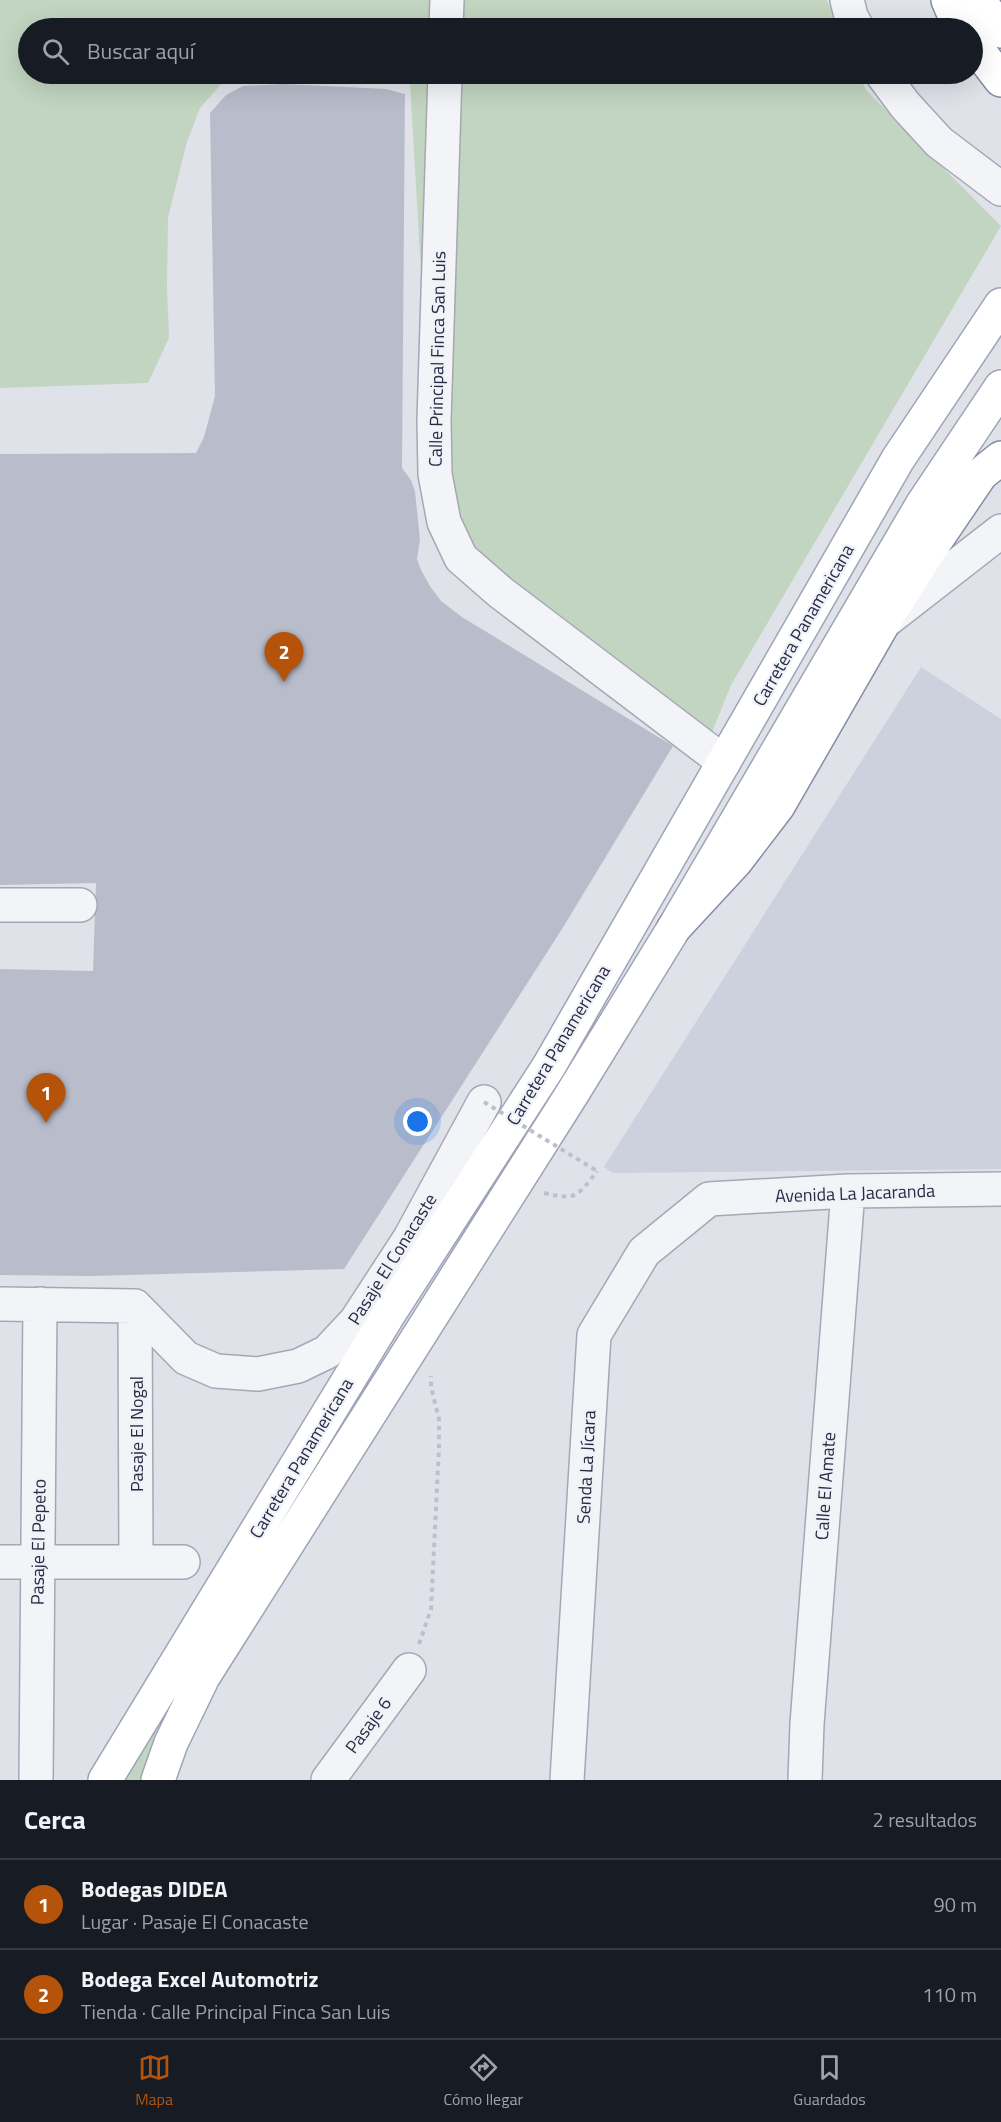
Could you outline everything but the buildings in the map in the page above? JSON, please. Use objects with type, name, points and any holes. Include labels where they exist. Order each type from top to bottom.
[{"type":"main road","points":[[948,0],[956,18]]},
{"type":"main road","points":[[979,0],[1001,31]]},
{"type":"main road","points":[[983,56],[1001,80]]},
{"type":"main road","name":"Carretera Panamericana","points":[[105,1780],[390,1312],[549,1066],[898,459],[1001,305]]},
{"type":"main road","name":"Carretera Panamericana","points":[[158,1780],[171,1743],[203,1677],[458,1277],[674,928],[922,505],[1001,387]]},
{"type":"main road","points":[[674,928],[736,861],[778,806],[884,622],[981,474],[1001,458]]},
{"type":"street","points":[[446,18],[447,0]]},
{"type":"street","points":[[848,0],[852,18]]},
{"type":"street","name":"Calle Principal Finca San Luis","points":[[445,84],[434,420],[435,474],[444,522],[461,558],[500,592],[724,762]]},
{"type":"street","points":[[889,84],[904,105],[939,142],[1001,189]]},
{"type":"street","points":[[884,622],[1001,531]]},
{"type":"street","points":[[0,905],[80,905]]},
{"type":"street","name":"Pasaje El Conacaste","points":[[135,1306],[186,1358],[216,1371],[258,1374],[298,1366],[327,1352],[356,1321],[410,1238],[484,1102]]},
{"type":"street","name":"Avenida La Jacaranda","points":[[709,1199],[848,1191],[1001,1189]]},
{"type":"street","name":"Calle El Amate","points":[[805,1780],[807,1724],[848,1191]]},
{"type":"street","name":"Senda La Jícara","points":[[567,1780],[594,1335],[644,1252],[709,1199]]},
{"type":"street","points":[[0,1304],[135,1306]]},
{"type":"street","name":"Pasaje El Pepeto","points":[[36,1780],[40,1304]]},
{"type":"street","name":"Pasaje El Nogal","points":[[135,1306],[136,1562]]},
{"type":"street","points":[[0,1562],[183,1562]]},
{"type":"street","name":"Pasaje 6","points":[[328,1780],[409,1670]]},
{"type":"path","points":[[484,1102],[597,1171],[581,1192],[570,1197],[543,1193],[538,1197]]},
{"type":"path","points":[[409,1670],[431,1609],[439,1448],[439,1419],[431,1387],[432,1371]]},
{"type":"shaded area","points":[[921,667],[1001,719],[1001,1169],[613,1173],[604,1167]]},
{"type":"green space","points":[[0,0],[827,0],[835,18],[18,18],[18,84],[221,84],[200,108],[187,142],[168,218],[169,338],[148,383],[0,388]]},
{"type":"green space","points":[[410,84],[863,84],[866,90],[1001,226],[731,685],[710,737],[470,587],[427,376]]},
{"type":"green space","points":[[162,1711],[148,1780],[117,1780]]},
{"type":"place","name":"Bodega Excel Automotriz","points":[[284,682]]},
{"type":"place","name":"Bodegas DIDEA","points":[[46,1123]]}]
